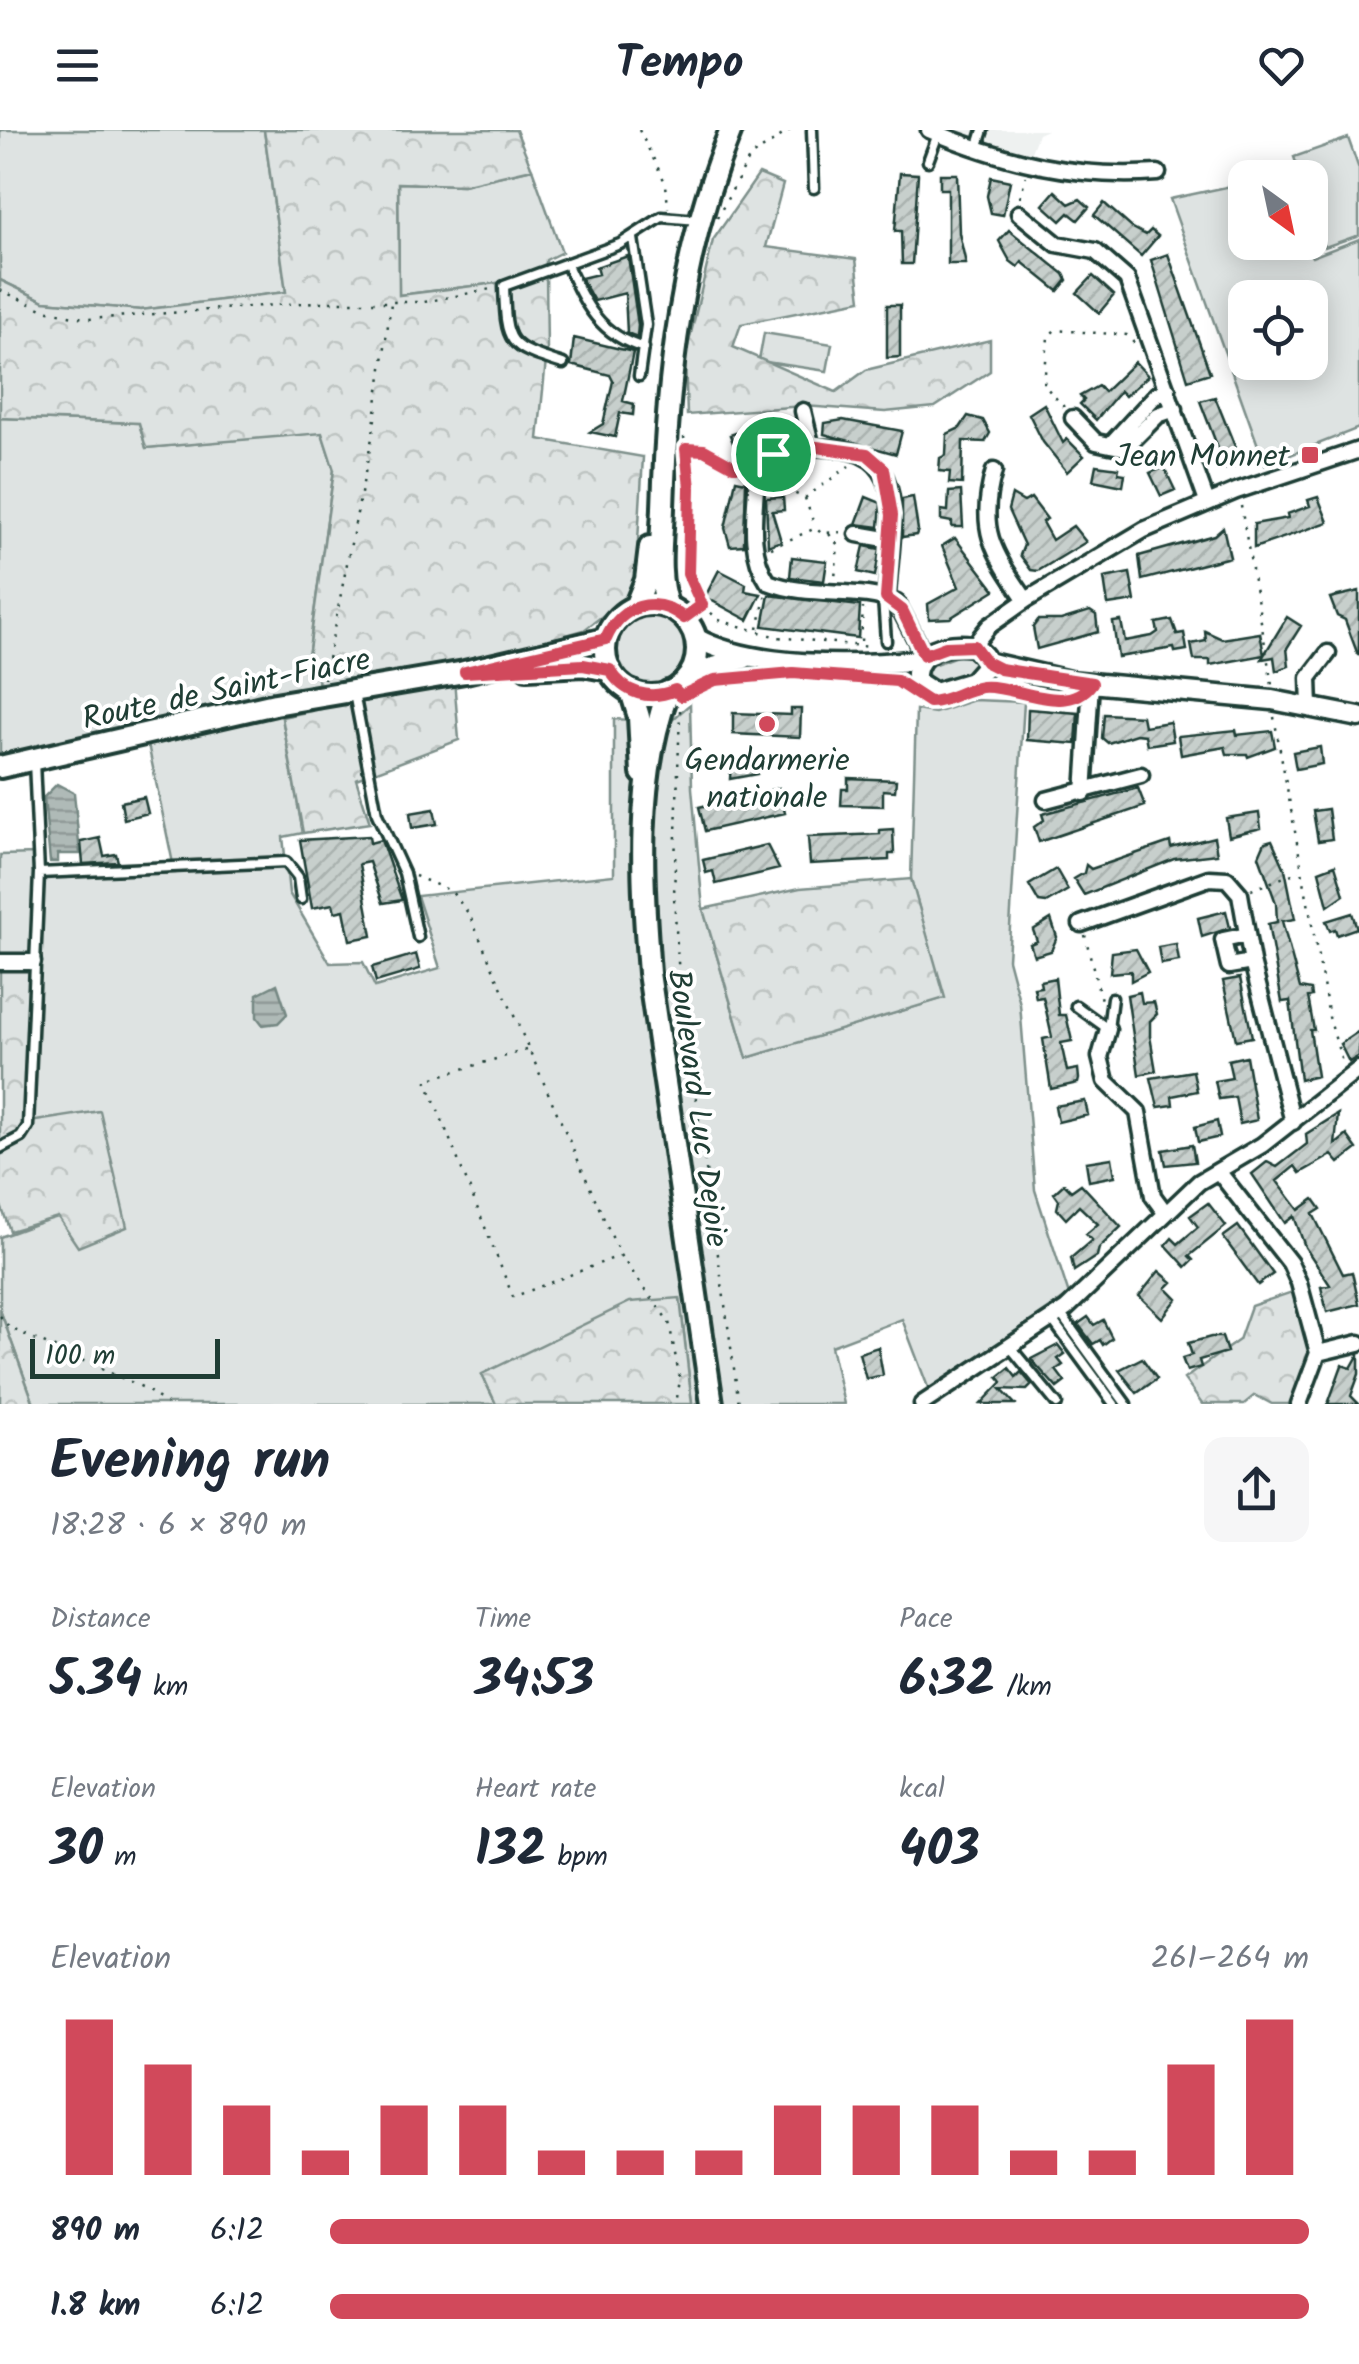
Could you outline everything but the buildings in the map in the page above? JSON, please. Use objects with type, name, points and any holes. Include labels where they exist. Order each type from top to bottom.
[{"type":"main road","points":[[673,429],[646,580],[635,607],[618,619],[606,639],[610,670],[631,691],[644,696],[675,693],[692,673],[696,638],[676,612],[661,578],[673,429],[678,322],[732,130]]},
{"type":"main road","points":[[635,607],[676,612]]},
{"type":"main road","name":"Route de Saint-Fiacre","points":[[0,766],[321,695],[465,672],[606,639]]},
{"type":"main road","name":"Route de Saint-Fiacre","points":[[465,672],[583,665],[610,670]]},
{"type":"main road","name":"Boulevard Luc Dejoie","points":[[631,691],[639,717],[643,902],[649,973],[712,1404]]},
{"type":"main road","name":"Boulevard Luc Dejoie","points":[[644,820],[659,718],[675,693]]},
{"type":"street","points":[[934,132],[1030,166],[1084,175],[1158,173]]},
{"type":"street","points":[[1019,214],[1057,244],[1096,251],[1127,279],[1207,502]]},
{"type":"street","points":[[1110,445],[1156,394],[1168,390]]},
{"type":"street","points":[[1073,418],[1096,442],[1125,448],[1158,416],[1174,409]]},
{"type":"street","points":[[803,411],[812,448]]},
{"type":"street","points":[[885,598],[891,540],[884,469],[867,454],[812,448],[773,454],[756,466],[755,551],[768,582],[832,596],[885,598],[902,610],[921,657],[910,682]]},
{"type":"street","points":[[974,646],[989,626],[1026,600],[1144,530],[1207,502],[1359,450]]},
{"type":"street","points":[[994,470],[986,500],[987,532],[994,552],[1026,600]]},
{"type":"street","points":[[856,534],[891,540]]},
{"type":"street","points":[[696,638],[714,648],[756,656],[873,664],[921,657],[946,647],[974,646]]},
{"type":"street","points":[[974,646],[986,662],[1069,681]]},
{"type":"street","points":[[1310,708],[1309,678],[1328,653]]},
{"type":"street","points":[[692,673],[756,656]]},
{"type":"street","points":[[980,683],[986,662]]},
{"type":"street","points":[[873,664],[935,693],[980,683],[1069,681],[1359,717]]},
{"type":"street","points":[[1084,793],[1092,683]]},
{"type":"street","points":[[1046,800],[1141,775]]},
{"type":"street","points":[[1082,924],[1209,878],[1227,879],[1240,894],[1252,962],[1293,1122]]},
{"type":"street","points":[[1247,935],[1223,940],[1229,966],[1252,962]]},
{"type":"street","points":[[0,962],[33,962]]},
{"type":"street","points":[[1108,1028],[1100,1057],[1106,1081],[1138,1112],[1153,1196],[1164,1211]]},
{"type":"street","points":[[922,1404],[1056,1316],[1164,1211],[1356,1074]]},
{"type":"street","points":[[1218,1171],[1290,1262],[1318,1353],[1299,1404]]},
{"type":"street","points":[[1318,1353],[1359,1342]]},
{"type":"lane","points":[[812,130],[814,188]]},
{"type":"lane","points":[[977,148],[983,130]]},
{"type":"lane","points":[[928,161],[934,132]]},
{"type":"lane","points":[[563,364],[514,346],[506,333],[504,286],[633,238],[668,215],[706,219]]},
{"type":"lane","points":[[633,238],[643,292],[644,348],[639,376]]},
{"type":"lane","points":[[568,265],[584,305],[609,332],[644,348]]},
{"type":"lane","points":[[885,598],[886,641]]},
{"type":"lane","points":[[353,689],[377,814],[404,873],[418,937]]},
{"type":"lane","points":[[0,1148],[21,1137],[28,1126],[39,873],[34,761]]},
{"type":"lane","points":[[39,873],[286,862],[298,877],[301,899]]},
{"type":"lane","points":[[1076,1006],[1108,1028],[1112,998]]},
{"type":"lane","points":[[1056,1316],[1114,1404]]},
{"type":"lane","points":[[1056,1316],[1126,1404]]},
{"type":"lane","points":[[1011,1348],[1057,1404]]},
{"type":"path","points":[[639,130],[666,184],[668,215]]},
{"type":"path","points":[[706,219],[724,212],[750,157],[790,130]]},
{"type":"path","points":[[1019,214],[1030,166]]},
{"type":"path","points":[[0,290],[44,310],[89,319],[316,302],[424,302],[504,286]]},
{"type":"path","points":[[321,695],[373,433],[391,302]]},
{"type":"path","points":[[1073,418],[1044,385],[1048,337],[1055,330],[1127,335],[1138,348]]},
{"type":"path","points":[[673,429],[686,449],[690,488],[688,574],[702,605],[719,620],[873,664],[910,682]]},
{"type":"path","points":[[686,449],[704,450],[733,466],[756,466],[784,490],[804,498],[816,528],[828,533],[856,534]]},
{"type":"path","points":[[804,498],[852,463],[857,452]]},
{"type":"path","points":[[1240,502],[1273,690]]},
{"type":"path","points":[[755,551],[783,545],[816,528]]},
{"type":"path","points":[[828,533],[839,553],[832,596]]},
{"type":"path","points":[[758,630],[768,582]]},
{"type":"path","points":[[862,641],[863,597]]},
{"type":"path","points":[[676,612],[702,605]]},
{"type":"path","points":[[738,678],[772,674]]},
{"type":"path","points":[[715,680],[675,693],[674,896],[680,978],[738,1404]]},
{"type":"path","points":[[980,683],[1072,698],[1092,683]]},
{"type":"path","points":[[1271,707],[1334,1041],[1356,1074]]},
{"type":"path","points":[[1240,894],[1302,870]]},
{"type":"path","points":[[404,873],[451,890],[469,914],[620,1255],[669,1322],[680,1380],[676,1404]]},
{"type":"path","points":[[1082,924],[1108,1028]]},
{"type":"path","points":[[528,1049],[426,1080],[513,1297],[620,1255]]},
{"type":"path","points":[[0,1316],[10,1328],[144,1388],[167,1404]]},
{"type":"shaded area","points":[[943,130],[1047,130],[1038,134],[1028,160]]},
{"type":"shaded area","points":[[57,784],[74,793],[80,854],[58,854],[58,862],[50,862],[44,797]]},
{"type":"shaded area","points":[[277,984],[287,1014],[278,1023],[263,1025],[257,1017],[257,994]]},
{"type":"green space","points":[[0,130],[264,130],[286,292],[141,310],[44,301],[0,280]]},
{"type":"green space","points":[[264,130],[516,130],[532,169],[463,185],[398,183],[399,295],[505,282],[546,270],[547,351],[538,439],[643,457],[635,591],[584,630],[453,667],[459,740],[356,779],[370,823],[303,833],[282,717],[321,709],[318,678],[306,672],[334,470],[322,433],[146,448],[139,423],[0,418],[0,280],[44,301],[141,310],[286,292]]},
{"type":"green space","points":[[1348,138],[1359,169],[1359,235],[1328,246],[1328,160],[1294,157]]},
{"type":"green space","points":[[532,169],[562,252],[546,260],[546,270],[506,282],[399,295],[398,183],[463,185]]},
{"type":"green space","points":[[759,174],[783,184],[766,247],[856,259],[861,300],[741,324],[733,347],[836,392],[866,370],[990,340],[990,371],[935,407],[885,412],[804,406],[687,415],[685,359],[713,240]]},
{"type":"green space","points":[[1228,187],[1228,260],[1328,260],[1328,251],[1359,239],[1359,428],[1265,465],[1235,380],[1328,380],[1328,280],[1228,280],[1228,361],[1170,199]]},
{"type":"green space","points":[[764,333],[832,344],[827,371],[759,361]]},
{"type":"green space","points":[[0,418],[139,423],[146,448],[322,432],[334,470],[306,671],[318,677],[321,710],[282,718],[303,833],[283,837],[289,893],[330,963],[363,962],[375,987],[440,968],[417,896],[614,875],[614,719],[670,722],[690,704],[692,788],[703,909],[747,1058],[944,998],[911,879],[916,710],[935,713],[974,700],[1024,702],[1008,959],[1020,1004],[1035,1190],[1069,1295],[929,1390],[902,1319],[831,1346],[844,1404],[692,1404],[680,1299],[482,1375],[496,1404],[34,1404],[0,1310],[0,1237],[58,1216],[23,1124],[29,970],[0,970],[0,855],[36,854],[34,877],[175,873],[144,725],[0,758]]},
{"type":"green space","points":[[652,613],[677,624],[688,649],[677,674],[652,685],[627,674],[616,649],[627,624]]},
{"type":"green space","points":[[959,655],[974,658],[976,664],[968,676],[929,680],[927,667]]},
{"type":"green space","points":[[911,879],[945,998],[747,1058],[703,909],[800,888]]},
{"type":"green space","points":[[29,969],[23,1123],[100,1111],[127,1227],[78,1247],[58,1217],[10,1231],[0,1203],[0,970]]},
{"type":"green space","points":[[1301,1289],[1318,1353],[1299,1404],[1272,1404],[1255,1395],[1244,1404],[1202,1404],[1184,1379],[1239,1340],[1251,1306]]},
{"type":"green space","points":[[680,1298],[692,1404],[496,1404],[482,1374],[630,1302]]},
{"type":"green space","points":[[0,1310],[34,1404],[0,1404]]},
{"type":"place","name":"Jean Monnet","points":[[1310,455]]},
{"type":"place","name":"Gendarmerie nationale","points":[[767,724]]},
{"type":"route","points":[[817,447],[840,448],[867,454],[884,469],[892,515],[886,598],[902,610],[924,655],[946,647],[974,646],[986,662],[1000,669],[1092,683],[1072,698],[1021,695],[1014,688],[985,687],[929,702],[897,681],[793,673],[715,680],[681,696],[675,690],[644,696],[620,684],[610,670],[583,665],[465,672],[606,639],[621,616],[639,606],[662,606],[684,618],[702,605],[688,574],[690,488],[686,449],[704,450],[733,466],[756,466],[773,454],[817,447]]}]
